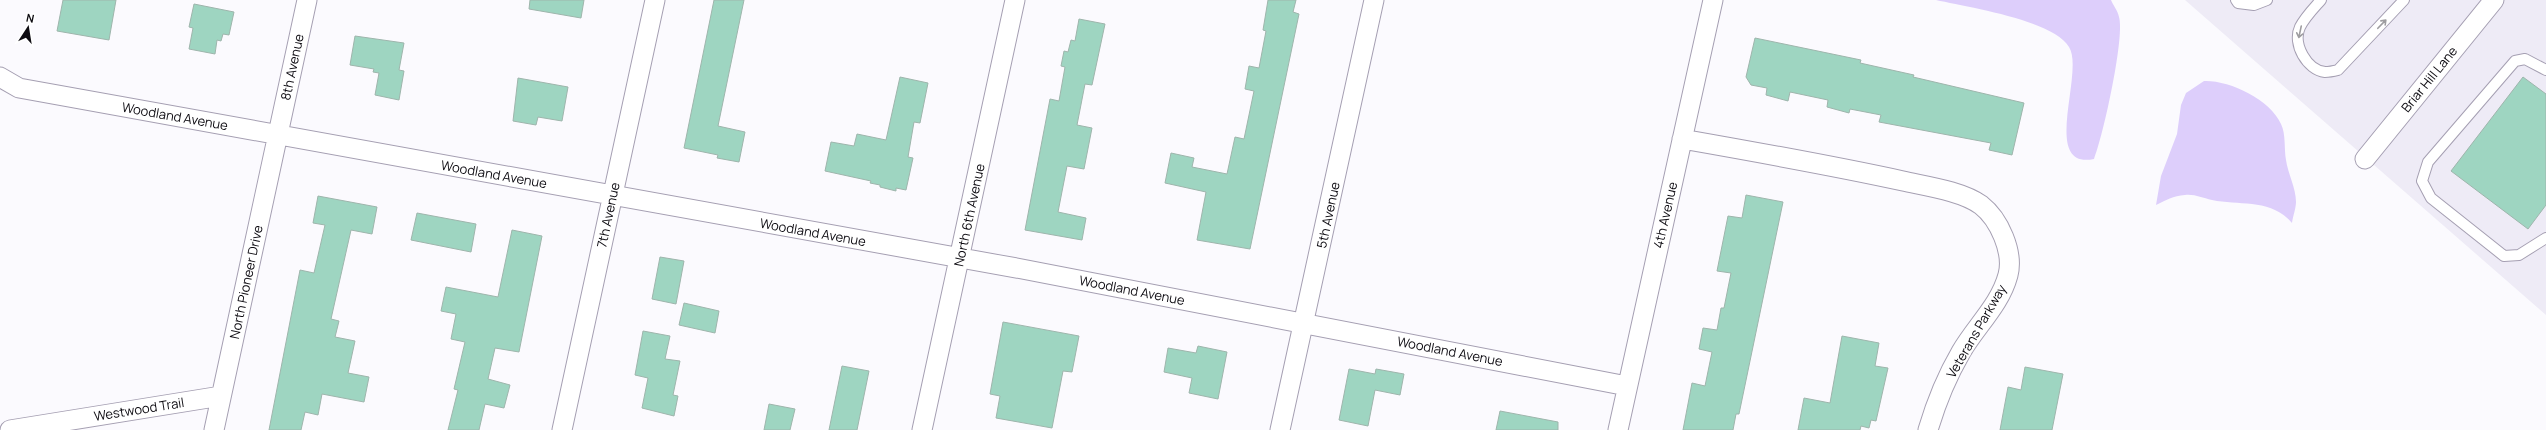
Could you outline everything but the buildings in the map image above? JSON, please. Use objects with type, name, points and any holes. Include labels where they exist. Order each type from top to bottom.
[{"type":"street","name":"8th Avenue","points":[[278,135],[307,0]]},
{"type":"street","name":"7th Avenue","points":[[562,430],[655,0]]},
{"type":"street","name":"North 6th Avenue","points":[[922,430],[1015,0]]},
{"type":"street","name":"5th Avenue","points":[[1280,430],[1302,323],[1317,263],[1374,0]]},
{"type":"street","name":"4th Avenue","points":[[1618,430],[1713,0]]},
{"type":"street","name":"Briar Hill Lane","points":[[2365,158],[2494,0]]},
{"type":"street","name":"Woodland Avenue","points":[[0,77],[19,88],[959,258],[1627,386]]},
{"type":"street","name":"North Pioneer Drive","points":[[214,430],[278,135]]},
{"type":"street","name":"Veterans Parkway","points":[[1682,139],[1826,164],[1950,192],[1980,205],[1997,224],[2009,251],[2008,274],[1991,311],[1962,351],[1942,390],[1928,430]]},
{"type":"street","name":"Westwood Trail","points":[[10,430],[221,396]]},
{"type":"lane","points":[[2236,0],[2238,3],[2254,5],[2267,0]]},
{"type":"lane","points":[[2321,0],[2299,28],[2298,39],[2301,53],[2314,68],[2326,72],[2338,70],[2404,0]]},
{"type":"lane","points":[[2546,70],[2525,59],[2515,61],[2428,162],[2422,181],[2431,198],[2504,256],[2519,255],[2546,238]]},
{"type":"shaded area","points":[[1936,0],[2111,0],[2119,17],[2119,45],[2103,130],[2094,159],[2078,158],[2070,150],[2067,135],[2067,116],[2072,77],[2072,59],[2069,47],[2060,38],[2046,29],[2028,22]]},
{"type":"shaded area","points":[[2185,0],[2546,0],[2546,315]]},
{"type":"shaded area","points":[[2204,81],[2225,84],[2248,93],[2258,99],[2276,115],[2283,128],[2286,160],[2296,197],[2292,223],[2284,215],[2265,206],[2223,202],[2192,195],[2177,196],[2156,205],[2161,176],[2177,134],[2181,105],[2186,93]]}]
